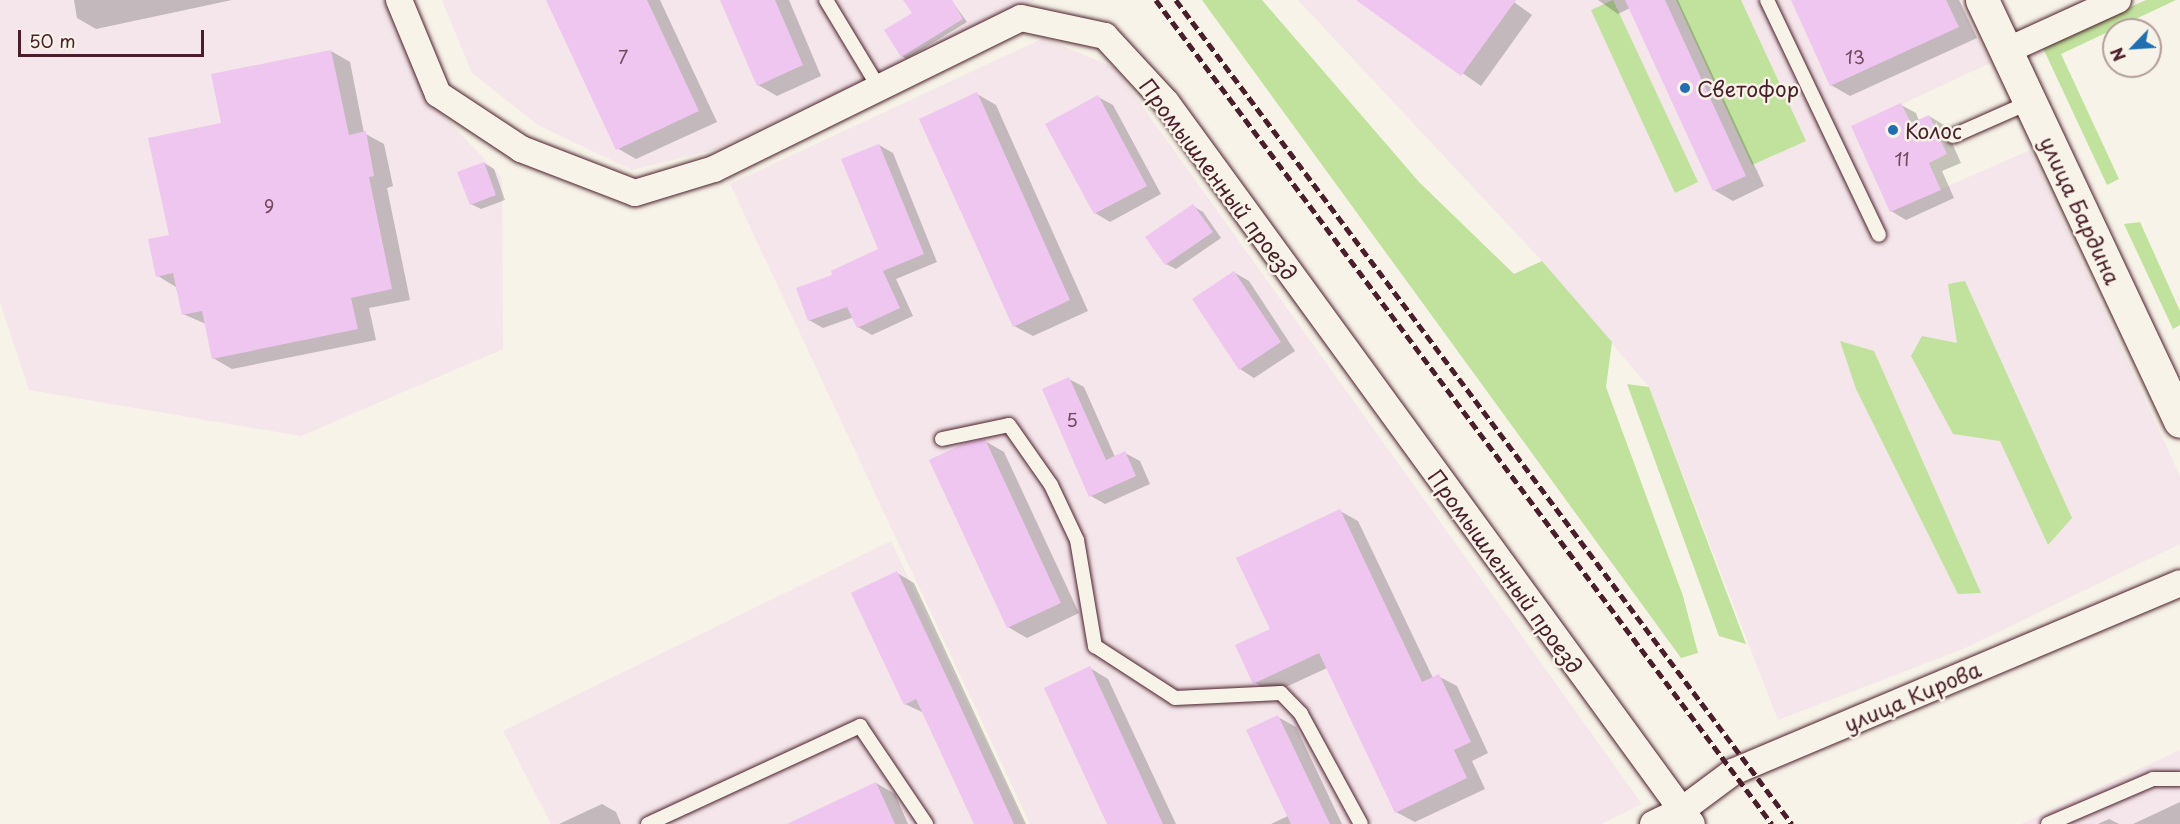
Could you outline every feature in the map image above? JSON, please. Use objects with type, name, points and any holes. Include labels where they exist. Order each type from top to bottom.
[{"type":"street","name":"Промышленный проезд","points":[[399,0],[438,94],[521,150],[635,193],[714,170],[1021,18],[1106,36],[1166,102],[1687,817]]},
{"type":"street","name":"улица Бардина","points":[[1982,0],[2180,421]]},
{"type":"street","points":[[2006,51],[2118,0]]},
{"type":"street","name":"улица Кирова","points":[[1653,824],[1687,817],[1733,772],[2180,583]]},
{"type":"lane","points":[[825,0],[879,88]]},
{"type":"lane","points":[[1767,0],[1880,235]]},
{"type":"lane","points":[[1953,136],[2030,102]]},
{"type":"lane","points":[[942,440],[1009,424],[1051,485],[1077,540],[1095,646],[1175,698],[1281,693],[1301,714],[1361,824]]},
{"type":"lane","points":[[648,824],[860,726],[926,824]]},
{"type":"lane","points":[[2048,824],[2153,779],[2180,779]]},
{"type":"shaded area","points":[[0,0],[384,0],[425,96],[502,178],[503,349],[301,436],[29,390],[0,303]]},
{"type":"shaded area","points":[[442,0],[1036,0],[717,149],[632,170],[538,125],[472,73]]},
{"type":"shaded area","points":[[1298,0],[1960,0],[1990,63],[1902,104],[1941,189],[2030,150],[2180,476],[2180,544],[1963,649],[1778,720],[1649,387],[1542,261]]},
{"type":"shaded area","points":[[1044,38],[1115,68],[1642,804],[1601,824],[1030,824],[730,184]]},
{"type":"shaded area","points":[[891,541],[1024,824],[551,824],[503,731]]},
{"type":"shaded area","points":[[2180,750],[2180,824],[2021,824]]},
{"type":"green space","points":[[1202,0],[1262,0],[1419,182],[1514,274],[1542,261],[1612,342],[1606,387],[1683,596],[1698,653],[1681,658]]},
{"type":"green space","points":[[1613,0],[1698,182],[1675,193],[1591,10]]},
{"type":"green space","points":[[1676,0],[1741,0],[1806,141],[1752,165]]},
{"type":"green space","points":[[2146,0],[2176,0],[2138,18],[2105,18]]},
{"type":"green space","points":[[2102,19],[2102,35],[2061,54],[2119,179],[2107,185],[2042,46]]},
{"type":"green space","points":[[2140,222],[2180,311],[2180,325],[2173,329],[2124,224]]},
{"type":"green space","points":[[1965,281],[2072,518],[2048,545],[2000,441],[1953,434],[1911,356],[1922,336],[1957,343],[1948,284]]},
{"type":"green space","points":[[1840,341],[1874,351],[1981,593],[1958,594],[1856,389]]},
{"type":"green space","points":[[1627,384],[1649,387],[1746,644],[1719,636]]},
{"type":"building","points":[[546,0],[647,0],[699,111],[616,150]]},
{"type":"building","points":[[720,0],[775,0],[803,65],[757,86]]},
{"type":"building","points":[[903,0],[952,0],[963,19],[901,57],[884,30],[912,13]]},
{"type":"building","points":[[1356,0],[1516,0],[1461,76]]},
{"type":"building","name":"Светофор","points":[[1625,0],[1665,0],[1746,176],[1713,191]]},
{"type":"building","points":[[1791,0],[1946,0],[1959,27],[1830,86]]},
{"type":"building","points":[[331,50],[349,135],[366,131],[374,176],[369,177],[392,289],[351,298],[358,329],[212,359],[202,311],[182,315],[173,273],[156,277],[148,239],[169,235],[148,138],[221,123],[211,74]]},
{"type":"building","points":[[977,92],[1070,300],[1013,327],[919,119]]},
{"type":"building","points":[[1098,95],[1147,186],[1094,214],[1045,124]]},
{"type":"building","points":[[1901,103],[1911,123],[1929,115],[1947,154],[1929,163],[1941,190],[1890,212],[1851,126]]},
{"type":"building","points":[[879,144],[924,254],[883,271],[900,308],[857,328],[847,307],[808,321],[796,288],[832,275],[831,271],[878,249],[841,159]]},
{"type":"building","points":[[484,162],[496,195],[470,205],[457,172]]},
{"type":"building","points":[[1193,204],[1213,232],[1165,265],[1145,237]]},
{"type":"building","points":[[1234,271],[1281,342],[1239,370],[1192,299]]},
{"type":"building","points":[[1069,377],[1106,460],[1125,451],[1136,476],[1089,497],[1042,389]]},
{"type":"building","points":[[985,439],[1061,603],[1007,628],[929,460],[965,443]]},
{"type":"building","points":[[1340,509],[1422,682],[1439,674],[1471,742],[1454,750],[1467,778],[1395,813],[1319,653],[1253,684],[1235,645],[1270,629],[1236,558]]},
{"type":"building","points":[[897,571],[1014,824],[974,824],[916,699],[904,705],[851,593]]},
{"type":"building","points":[[1090,666],[1163,824],[1107,824],[1044,688]]},
{"type":"building","points":[[1278,715],[1330,824],[1291,824],[1246,730]]},
{"type":"building","points":[[876,782],[895,824],[787,824]]},
{"type":"railway","points":[[1156,0],[1772,824]]},
{"type":"railway","points":[[1176,0],[1792,824]]},
{"type":"place","name":"Светофор","points":[[1685,88]]},
{"type":"place","name":"Колос","points":[[1893,130]]}]
